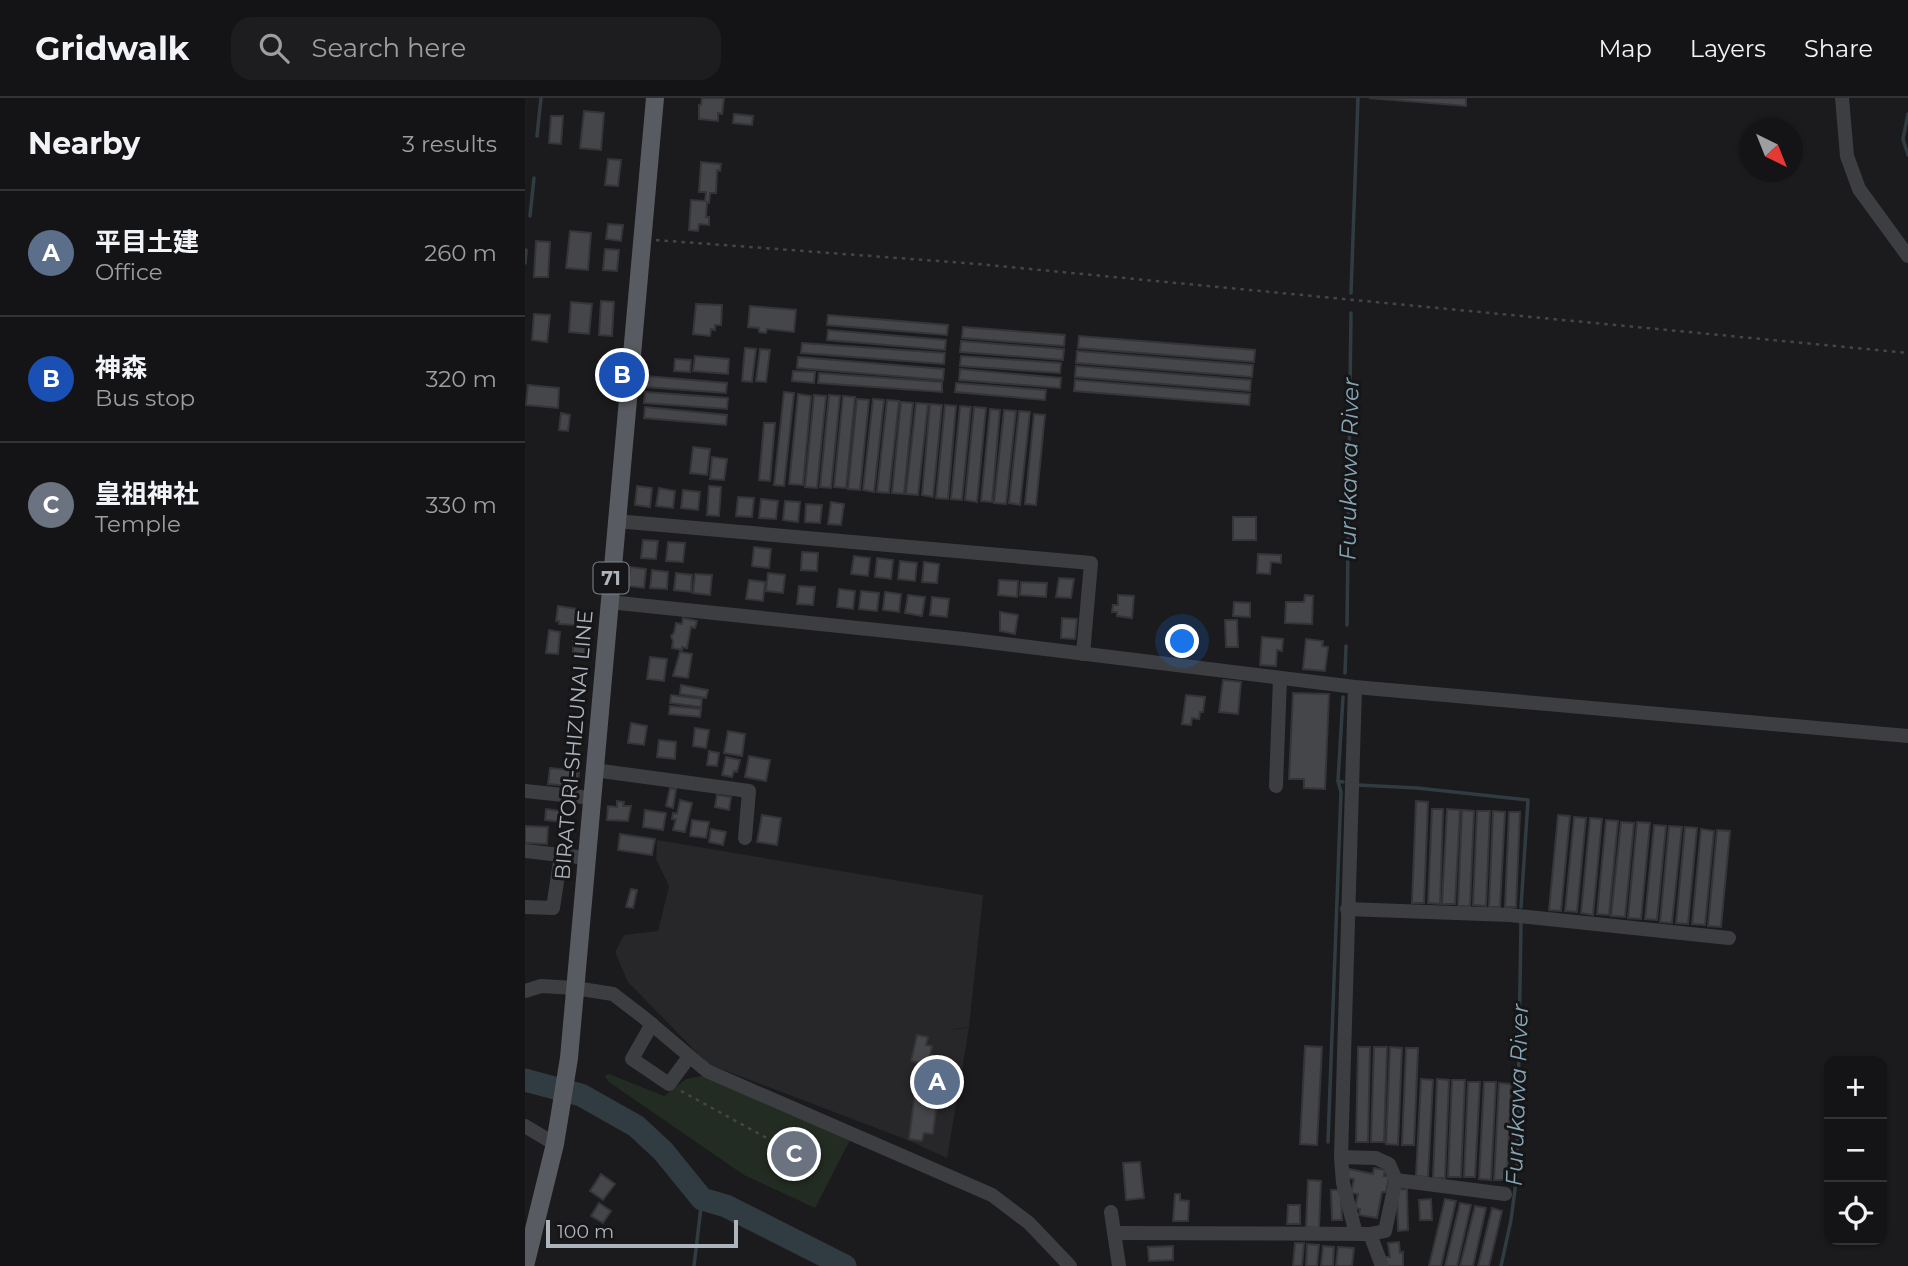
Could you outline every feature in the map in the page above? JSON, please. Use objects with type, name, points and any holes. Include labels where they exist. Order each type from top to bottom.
[{"type":"main road","name":"BIRATORI-SHIZUNAI LINE","points":[[527,1265],[556,1137],[569,1058],[655,98]]},
{"type":"street","points":[[1842,98],[1847,156],[1859,189],[1908,256]]},
{"type":"street","points":[[616,521],[1091,563],[1083,654]]},
{"type":"street","points":[[609,602],[964,639],[1355,687],[1908,736]]},
{"type":"street","points":[[1276,786],[1280,678]]},
{"type":"street","points":[[1355,687],[1341,1157],[1343,1183],[1363,1234],[1382,1266]]},
{"type":"street","points":[[594,770],[749,791],[745,838]]},
{"type":"street","points":[[525,791],[592,798]]},
{"type":"street","points":[[525,851],[587,858]]},
{"type":"street","points":[[525,907],[552,908],[561,855]]},
{"type":"street","points":[[1347,909],[1510,915],[1729,938]]},
{"type":"street","points":[[525,991],[541,986],[613,994],[689,1057],[716,1075],[992,1195],[1028,1223],[1070,1266]]},
{"type":"street","points":[[652,1024],[632,1059],[669,1084],[689,1057]]},
{"type":"street","points":[[525,1126],[556,1137]]},
{"type":"street","points":[[1116,1233],[1363,1234],[1385,1231],[1396,1180],[1389,1164],[1376,1158],[1341,1157]]},
{"type":"street","points":[[1396,1180],[1506,1194]]},
{"type":"street","points":[[1111,1212],[1119,1266]]},
{"type":"path","points":[[642,239],[978,264],[1908,353]]},
{"type":"path","points":[[669,1084],[785,1148]]},
{"type":"shaded area","points":[[657,840],[983,895],[969,1027],[946,1030],[969,1028],[947,1158],[905,1139],[708,1064],[628,982],[615,952],[624,935],[658,931],[669,886],[656,859]]},
{"type":"shaded area","points":[[609,1074],[664,1096],[686,1079],[702,1076],[850,1140],[815,1208],[744,1175],[609,1082],[605,1076]]},
{"type":"building","points":[[702,98],[724,98],[722,114],[718,113],[718,121],[699,119]]},
{"type":"building","points":[[1369,98],[1466,98],[1466,106]]},
{"type":"building","points":[[584,111],[604,113],[601,150],[580,148]]},
{"type":"building","points":[[734,114],[753,116],[752,125],[733,123]]},
{"type":"building","points":[[551,116],[563,116],[561,144],[549,143]]},
{"type":"building","points":[[608,159],[621,160],[618,186],[605,185]]},
{"type":"building","points":[[701,162],[721,164],[720,171],[717,170],[716,193],[710,193],[709,203],[707,202],[706,217],[709,217],[709,225],[699,224],[698,231],[689,230],[691,200],[705,201],[706,192],[699,192]]},
{"type":"building","points":[[608,224],[623,225],[621,241],[606,239]]},
{"type":"building","points":[[570,231],[591,233],[588,270],[566,268]]},
{"type":"building","points":[[536,241],[550,242],[548,277],[534,277]]},
{"type":"building","points":[[605,249],[619,250],[617,271],[603,270]]},
{"type":"building","points":[[601,301],[614,302],[612,336],[599,335]]},
{"type":"building","points":[[571,302],[592,304],[589,334],[569,332]]},
{"type":"building","points":[[696,304],[722,305],[721,325],[715,325],[715,330],[711,329],[710,336],[693,334]]},
{"type":"building","points":[[750,306],[796,310],[794,332],[767,329],[766,333],[759,332],[759,328],[748,327]]},
{"type":"building","points":[[534,314],[550,315],[547,342],[532,340]]},
{"type":"building","points":[[828,315],[948,325],[947,335],[827,325]]},
{"type":"building","points":[[963,327],[1065,335],[1064,346],[962,338]]},
{"type":"building","points":[[828,330],[946,340],[945,350],[827,340]]},
{"type":"building","points":[[1079,336],[1255,350],[1254,362],[1078,348]]},
{"type":"building","points":[[961,341],[1064,349],[1063,360],[960,352]]},
{"type":"building","points":[[802,343],[945,353],[944,364],[801,353]]},
{"type":"building","points":[[745,348],[756,349],[752,382],[742,381]]},
{"type":"building","points":[[760,349],[770,350],[766,382],[756,381]]},
{"type":"building","points":[[1077,351],[1253,365],[1252,377],[1076,363]]},
{"type":"building","points":[[695,356],[729,359],[728,374],[693,371]]},
{"type":"building","points":[[961,356],[1061,363],[1060,373],[960,366]]},
{"type":"building","points":[[798,357],[944,369],[943,380],[797,368]]},
{"type":"building","points":[[675,359],[691,360],[690,372],[674,371]]},
{"type":"building","points":[[1076,366],[1251,380],[1250,391],[1075,377]]},
{"type":"building","points":[[960,369],[1061,378],[1060,388],[959,380]]},
{"type":"building","points":[[793,371],[815,372],[814,383],[792,381]]},
{"type":"building","points":[[819,373],[942,382],[942,392],[818,383]]},
{"type":"building","points":[[646,376],[727,383],[726,393],[645,387]]},
{"type":"building","points":[[1075,380],[1250,394],[1249,405],[1074,391]]},
{"type":"building","points":[[956,383],[1046,390],[1045,400],[955,392]]},
{"type":"building","points":[[528,385],[559,388],[558,408],[526,405]]},
{"type":"building","points":[[645,392],[728,398],[727,409],[644,403]]},
{"type":"building","points":[[784,392],[794,393],[784,486],[774,485]]},
{"type":"building","points":[[798,394],[811,396],[803,485],[789,484]]},
{"type":"building","points":[[814,395],[826,396],[817,488],[805,487]]},
{"type":"building","points":[[829,395],[840,396],[831,488],[820,487]]},
{"type":"building","points":[[843,396],[855,397],[846,488],[834,487]]},
{"type":"building","points":[[857,399],[869,400],[860,490],[848,489]]},
{"type":"building","points":[[873,399],[884,400],[874,492],[863,490]]},
{"type":"building","points":[[887,400],[899,401],[889,493],[877,492]]},
{"type":"building","points":[[901,402],[913,403],[904,494],[892,493]]},
{"type":"building","points":[[916,403],[928,404],[918,495],[906,494]]},
{"type":"building","points":[[930,404],[942,405],[933,497],[922,495]]},
{"type":"building","points":[[945,405],[956,406],[948,499],[936,498]]},
{"type":"building","points":[[960,406],[971,407],[962,500],[951,499]]},
{"type":"building","points":[[645,407],[727,415],[726,425],[644,418]]},
{"type":"building","points":[[974,407],[986,408],[977,502],[965,500]]},
{"type":"building","points":[[990,409],[1000,410],[992,502],[981,501]]},
{"type":"building","points":[[1004,410],[1016,411],[1006,504],[994,503]]},
{"type":"building","points":[[1019,411],[1030,412],[1020,505],[1009,503]]},
{"type":"building","points":[[561,413],[570,415],[568,431],[559,430]]},
{"type":"building","points":[[1034,414],[1045,415],[1036,505],[1025,504]]},
{"type":"building","points":[[764,423],[775,423],[770,481],[759,480]]},
{"type":"building","points":[[693,447],[710,449],[707,475],[690,473]]},
{"type":"building","points":[[712,457],[727,459],[724,480],[710,479]]},
{"type":"building","points":[[637,486],[652,488],[650,507],[635,505]]},
{"type":"building","points":[[709,486],[721,487],[719,516],[707,515]]},
{"type":"building","points":[[659,488],[675,491],[673,508],[656,506]]},
{"type":"building","points":[[683,490],[700,492],[698,510],[681,508]]},
{"type":"building","points":[[738,497],[754,498],[752,517],[736,516]]},
{"type":"building","points":[[761,499],[778,501],[776,519],[759,518]]},
{"type":"building","points":[[785,501],[800,502],[798,522],[783,520]]},
{"type":"building","points":[[831,502],[844,504],[841,525],[828,524]]},
{"type":"building","points":[[806,504],[822,505],[820,523],[805,522]]},
{"type":"building","points":[[1233,517],[1256,517],[1256,540],[1233,540]]},
{"type":"building","points":[[643,540],[658,541],[656,559],[641,558]]},
{"type":"building","points":[[668,542],[685,543],[683,562],[666,561]]},
{"type":"building","points":[[754,547],[771,549],[769,568],[752,566]]},
{"type":"building","points":[[802,552],[818,553],[817,571],[801,570]]},
{"type":"building","points":[[1258,554],[1281,555],[1281,563],[1271,562],[1270,574],[1257,573]]},
{"type":"building","points":[[854,556],[870,558],[868,576],[851,574]]},
{"type":"building","points":[[877,558],[893,560],[891,579],[875,577]]},
{"type":"building","points":[[900,561],[917,563],[915,581],[898,579]]},
{"type":"building","points":[[924,562],[939,564],[937,583],[922,582]]},
{"type":"building","points":[[630,567],[646,569],[644,588],[628,586]]},
{"type":"building","points":[[652,570],[668,572],[667,589],[650,588]]},
{"type":"building","points":[[676,573],[692,575],[691,592],[674,590]]},
{"type":"building","points":[[768,573],[785,575],[783,593],[766,591]]},
{"type":"building","points":[[695,574],[712,575],[710,595],[693,593]]},
{"type":"building","points":[[1059,578],[1074,579],[1071,598],[1056,597]]},
{"type":"building","points":[[749,580],[765,582],[763,601],[746,599]]},
{"type":"building","points":[[999,580],[1018,581],[1017,597],[998,595]]},
{"type":"building","points":[[1021,582],[1047,583],[1046,597],[1020,595]]},
{"type":"building","points":[[799,586],[815,587],[813,605],[797,604]]},
{"type":"building","points":[[839,589],[855,591],[853,609],[837,607]]},
{"type":"building","points":[[861,591],[879,593],[877,611],[859,609]]},
{"type":"building","points":[[885,592],[901,594],[899,612],[883,610]]},
{"type":"building","points":[[908,595],[925,597],[922,616],[905,613]]},
{"type":"building","points":[[1118,595],[1134,596],[1132,618],[1117,616],[1117,612],[1112,612],[1113,605],[1118,605]]},
{"type":"building","points":[[1305,595],[1313,596],[1312,624],[1285,623],[1286,602],[1304,602]]},
{"type":"building","points":[[932,597],[949,599],[947,617],[930,615]]},
{"type":"building","points":[[1234,602],[1250,603],[1250,617],[1233,616]]},
{"type":"building","points":[[558,606],[578,609],[575,625],[559,624],[559,621],[556,621]]},
{"type":"building","points":[[1000,612],[1018,615],[1015,634],[1000,631]]},
{"type":"building","points":[[683,618],[697,621],[695,628],[691,627],[687,648],[682,647],[682,650],[672,648],[671,636],[676,623],[682,624]]},
{"type":"building","points":[[1062,618],[1077,619],[1075,639],[1061,638]]},
{"type":"building","points":[[1225,620],[1237,620],[1238,647],[1226,647]]},
{"type":"building","points":[[549,630],[560,632],[558,654],[546,653]]},
{"type":"building","points":[[1262,637],[1283,639],[1282,651],[1277,650],[1276,666],[1260,665]]},
{"type":"building","points":[[1306,639],[1323,641],[1322,646],[1328,647],[1325,671],[1303,669]]},
{"type":"building","points":[[573,641],[585,642],[585,659],[573,658]]},
{"type":"building","points":[[680,652],[692,654],[688,678],[673,676]]},
{"type":"building","points":[[650,657],[667,659],[664,681],[647,679]]},
{"type":"building","points":[[1223,680],[1241,682],[1238,714],[1219,712]]},
{"type":"building","points":[[681,685],[708,690],[706,698],[680,694]]},
{"type":"building","points":[[1293,693],[1329,694],[1325,789],[1304,788],[1304,779],[1289,779]]},
{"type":"building","points":[[671,695],[702,699],[701,707],[670,703]]},
{"type":"building","points":[[1186,695],[1205,697],[1203,712],[1200,712],[1199,719],[1192,718],[1191,725],[1182,724]]},
{"type":"building","points":[[670,706],[701,709],[700,717],[669,714]]},
{"type":"building","points":[[631,723],[647,726],[644,745],[628,743]]},
{"type":"building","points":[[695,728],[709,730],[706,748],[693,746]]},
{"type":"building","points":[[728,731],[745,734],[742,756],[724,753]]},
{"type":"building","points":[[659,740],[676,742],[675,759],[657,757]]},
{"type":"building","points":[[709,751],[719,753],[717,766],[707,765]]},
{"type":"building","points":[[749,756],[770,760],[766,781],[745,777]]},
{"type":"building","points":[[726,757],[740,760],[737,772],[734,771],[732,777],[722,775]]},
{"type":"building","points":[[550,768],[579,771],[578,783],[571,782],[571,786],[548,784]]},
{"type":"building","points":[[670,788],[676,789],[673,808],[666,806]]},
{"type":"building","points":[[717,795],[731,797],[729,810],[715,807]]},
{"type":"building","points":[[680,800],[692,803],[685,832],[673,830],[676,819],[672,819],[673,813],[677,814]]},
{"type":"building","points":[[617,801],[624,802],[623,806],[631,806],[628,821],[607,820],[608,806],[617,807]]},
{"type":"building","points":[[1416,801],[1428,802],[1424,903],[1412,903]]},
{"type":"building","points":[[546,809],[562,811],[561,822],[545,820]]},
{"type":"building","points":[[1432,809],[1443,809],[1440,904],[1428,903]]},
{"type":"building","points":[[1447,809],[1460,810],[1455,904],[1442,904]]},
{"type":"building","points":[[645,810],[666,813],[663,830],[643,827]]},
{"type":"building","points":[[1462,810],[1474,811],[1470,906],[1458,906]]},
{"type":"building","points":[[1477,811],[1490,811],[1486,906],[1473,905]]},
{"type":"building","points":[[1493,811],[1505,812],[1500,907],[1489,907]]},
{"type":"building","points":[[1509,812],[1520,812],[1516,907],[1505,907]]},
{"type":"building","points":[[762,815],[781,818],[777,845],[757,842]]},
{"type":"building","points":[[1558,815],[1570,816],[1561,911],[1549,910]]},
{"type":"building","points":[[1574,817],[1586,818],[1577,912],[1565,911]]},
{"type":"building","points":[[1590,818],[1602,819],[1593,915],[1581,913]]},
{"type":"building","points":[[692,820],[709,822],[706,838],[690,836]]},
{"type":"building","points":[[1606,820],[1618,821],[1609,915],[1597,914]]},
{"type":"building","points":[[1621,822],[1634,823],[1625,917],[1611,916]]},
{"type":"building","points":[[1637,822],[1650,823],[1641,919],[1628,918]]},
{"type":"building","points":[[1654,825],[1666,826],[1657,920],[1645,919]]},
{"type":"building","points":[[525,826],[548,827],[547,844],[525,843]]},
{"type":"building","points":[[1669,826],[1682,827],[1672,923],[1660,922]]},
{"type":"building","points":[[1685,827],[1697,828],[1688,924],[1676,923]]},
{"type":"building","points":[[711,829],[726,832],[723,845],[709,842]]},
{"type":"building","points":[[1701,829],[1714,831],[1705,925],[1692,924]]},
{"type":"building","points":[[1717,830],[1730,831],[1721,927],[1708,926]]},
{"type":"building","points":[[620,834],[655,839],[652,855],[618,850]]},
{"type":"building","points":[[631,889],[637,890],[633,908],[626,907]]},
{"type":"building","points":[[917,1035],[928,1037],[926,1045],[932,1046],[928,1065],[911,1061]]},
{"type":"building","points":[[1305,1046],[1322,1047],[1317,1145],[1300,1144]]},
{"type":"building","points":[[1358,1047],[1370,1047],[1368,1142],[1356,1142]]},
{"type":"building","points":[[1374,1047],[1387,1047],[1384,1142],[1371,1142]]},
{"type":"building","points":[[1390,1047],[1402,1048],[1398,1145],[1386,1144]]},
{"type":"building","points":[[1406,1048],[1418,1048],[1414,1145],[1402,1145]]},
{"type":"building","points":[[916,1073],[929,1077],[927,1085],[913,1082]]},
{"type":"building","points":[[1421,1079],[1433,1080],[1428,1177],[1416,1176]]},
{"type":"building","points":[[1437,1079],[1449,1080],[1445,1178],[1433,1178]]},
{"type":"building","points":[[1452,1080],[1465,1080],[1461,1177],[1448,1177]]},
{"type":"building","points":[[1468,1082],[1480,1082],[1475,1177],[1464,1177]]},
{"type":"building","points":[[1484,1082],[1496,1082],[1491,1180],[1479,1179]]},
{"type":"building","points":[[1499,1083],[1511,1084],[1507,1180],[1494,1180]]},
{"type":"building","points":[[915,1092],[924,1093],[923,1102],[937,1103],[933,1134],[924,1133],[922,1141],[909,1139]]},
{"type":"building","points":[[791,1143],[804,1151],[796,1165],[783,1157]]},
{"type":"building","points":[[1140,1162],[1144,1198],[1126,1200],[1123,1163]]},
{"type":"building","points":[[1374,1168],[1385,1170],[1384,1176],[1389,1177],[1386,1192],[1382,1192],[1377,1218],[1359,1215],[1360,1209],[1355,1208],[1358,1194],[1351,1193],[1354,1179],[1347,1178],[1349,1169],[1373,1174]]},
{"type":"building","points":[[601,1174],[615,1184],[603,1200],[590,1191]]},
{"type":"building","points":[[1308,1180],[1321,1181],[1319,1228],[1306,1227]]},
{"type":"building","points":[[1407,1189],[1408,1230],[1398,1231],[1397,1190]]},
{"type":"building","points":[[1331,1190],[1341,1190],[1342,1220],[1332,1220]]},
{"type":"building","points":[[1175,1194],[1180,1194],[1180,1200],[1189,1201],[1188,1221],[1173,1221]]},
{"type":"building","points":[[1431,1199],[1432,1220],[1420,1220],[1419,1200]]},
{"type":"building","points":[[1445,1199],[1456,1201],[1441,1266],[1429,1266]]},
{"type":"building","points":[[599,1203],[611,1211],[603,1223],[591,1216]]},
{"type":"building","points":[[1460,1203],[1471,1205],[1457,1266],[1445,1266]]},
{"type":"building","points":[[1288,1205],[1300,1205],[1300,1224],[1287,1224]]},
{"type":"building","points":[[1475,1206],[1486,1208],[1473,1266],[1460,1266]]},
{"type":"building","points":[[1492,1208],[1502,1211],[1489,1266],[1478,1266]]},
{"type":"building","points":[[1399,1242],[1400,1253],[1403,1252],[1403,1266],[1386,1266],[1385,1257],[1390,1257],[1388,1243]]},
{"type":"building","points":[[1295,1243],[1304,1243],[1302,1266],[1293,1266]]},
{"type":"building","points":[[1307,1244],[1319,1245],[1317,1266],[1306,1266]]},
{"type":"building","points":[[1173,1246],[1173,1260],[1149,1261],[1148,1247]]},
{"type":"building","points":[[1323,1246],[1334,1247],[1333,1266],[1321,1266]]},
{"type":"building","points":[[1338,1247],[1354,1248],[1352,1266],[1336,1266]]},
{"type":"waterway","points":[[537,136],[541,98]]},
{"type":"waterway","name":"Furukawa River","points":[[1351,293],[1358,98]]},
{"type":"waterway","points":[[1908,114],[1903,139],[1908,155]]},
{"type":"waterway","points":[[530,216],[534,178]]},
{"type":"waterway","points":[[525,263],[526,250]]},
{"type":"waterway","name":"Furukawa River","points":[[1347,625],[1351,313]]},
{"type":"waterway","name":"Furukawa River","points":[[1345,673],[1346,646]]},
{"type":"waterway","name":"Furukawa River","points":[[1343,697],[1338,781],[1343,782]]},
{"type":"waterway","points":[[1328,1142],[1341,792],[1338,781]]},
{"type":"waterway","name":"Furukawa River","points":[[1358,785],[1417,788],[1528,800],[1521,907]]},
{"type":"waterway","name":"Furukawa River","points":[[1501,1266],[1517,1174],[1521,922]]},
{"type":"waterway","points":[[525,1080],[581,1095],[636,1126],[663,1151],[702,1199],[726,1206],[845,1266]]},
{"type":"waterway","points":[[694,1266],[702,1199]]},
{"type":"place","name":"神森","points":[[622,375]]},
{"type":"place","name":"平目土建","points":[[937,1082]]},
{"type":"place","name":"皇祖神社","points":[[794,1154]]}]
